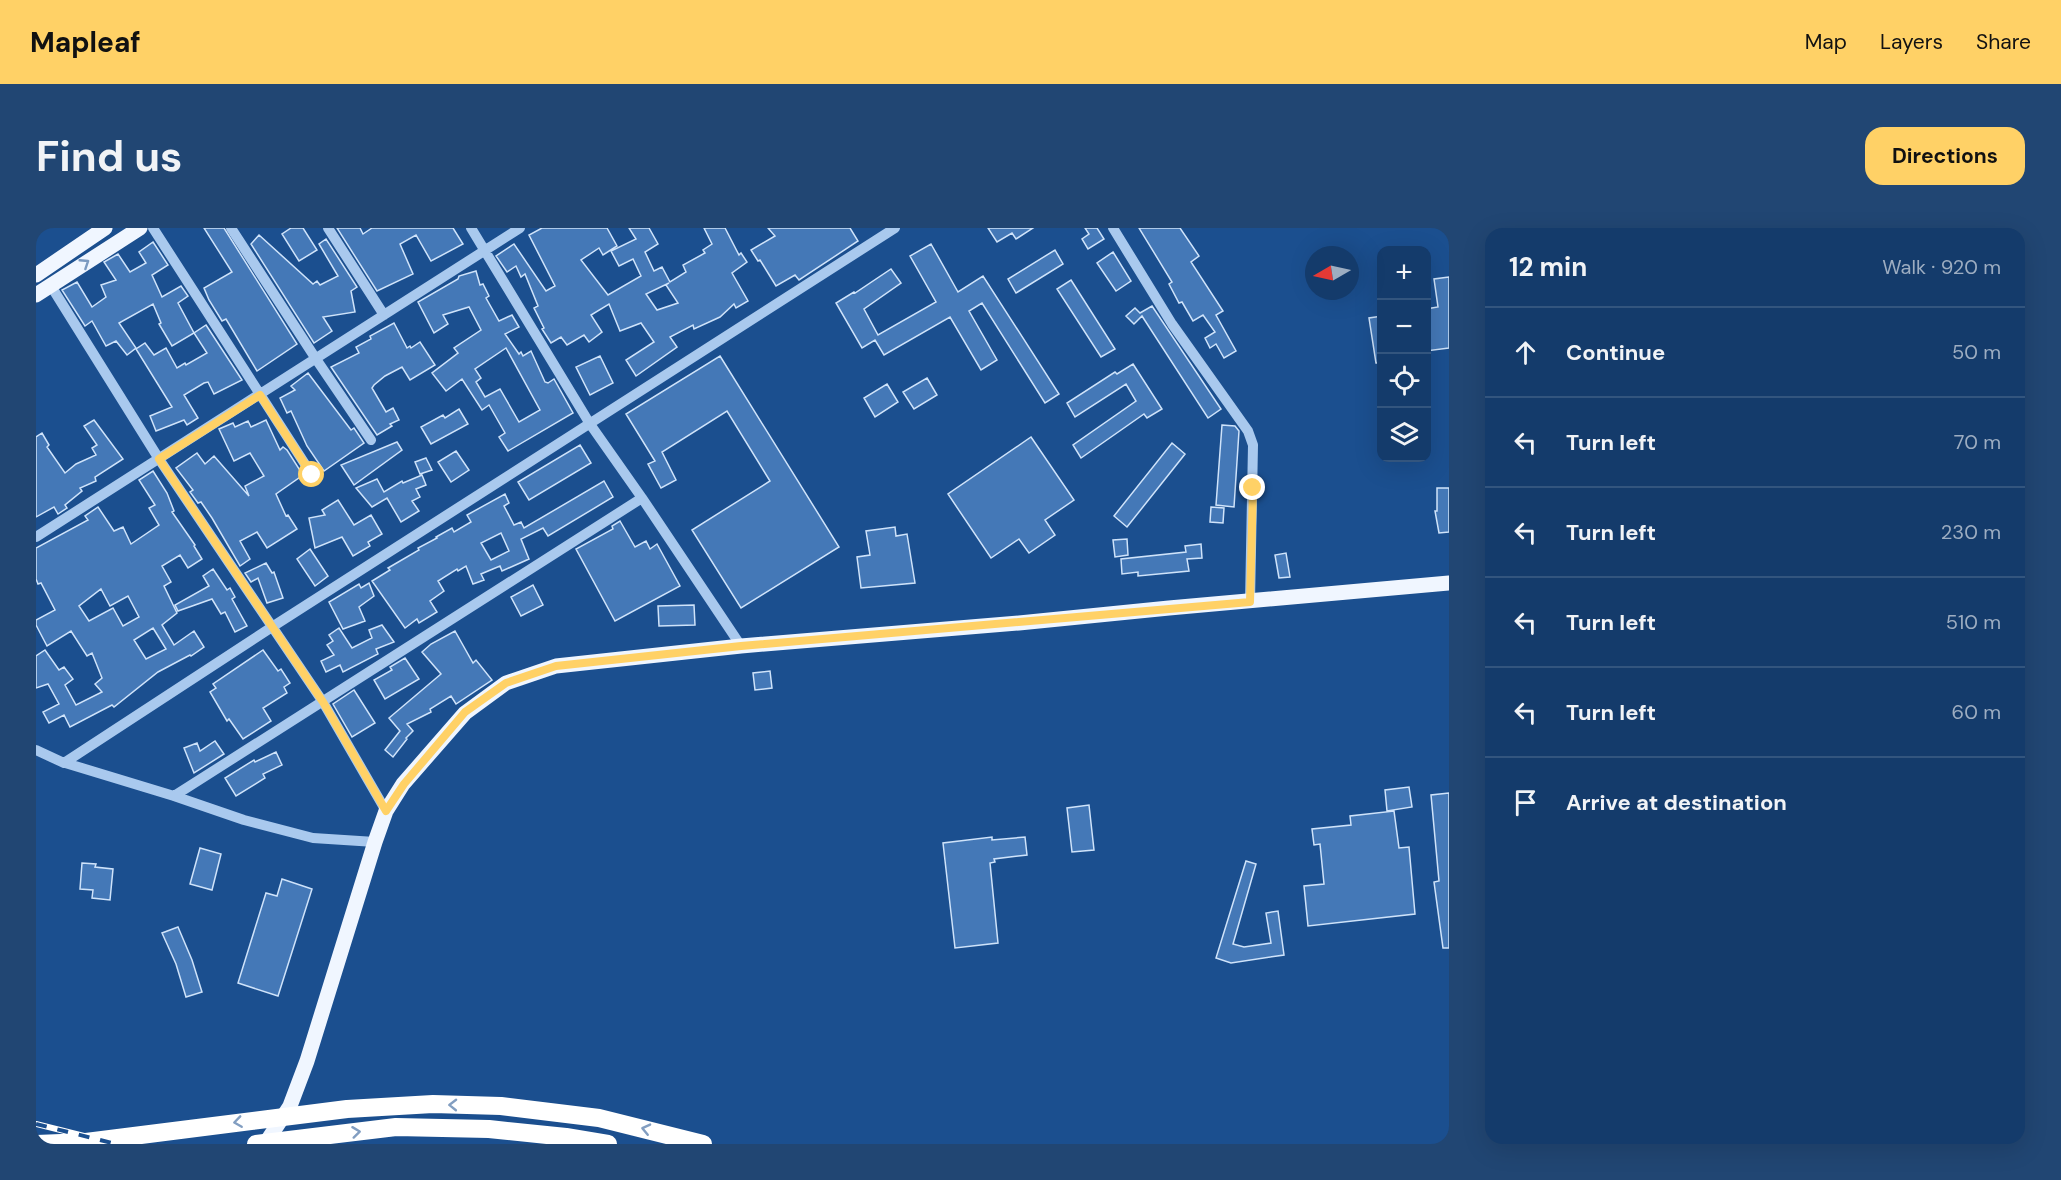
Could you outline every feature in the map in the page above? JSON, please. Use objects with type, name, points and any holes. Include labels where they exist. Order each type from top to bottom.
[{"type":"highway","points":[[36,1144],[86,1142],[346,1109],[433,1104],[501,1106],[598,1118],[703,1144]]},
{"type":"highway","points":[[256,1144],[396,1127],[489,1129],[608,1144]]},
{"type":"main road","points":[[36,275],[105,228]]},
{"type":"main road","points":[[36,295],[140,228]]},
{"type":"main road","points":[[265,1144],[290,1106],[307,1061],[386,811],[404,784],[465,712],[506,683],[556,666],[741,646],[1449,583]]},
{"type":"street","points":[[153,228],[312,475]]},
{"type":"street","points":[[231,228],[372,440]]},
{"type":"street","points":[[328,228],[384,315]]},
{"type":"street","points":[[471,228],[590,424],[741,646]]},
{"type":"street","points":[[36,537],[519,228]]},
{"type":"street","points":[[64,763],[895,228]]},
{"type":"street","points":[[1113,228],[1149,289],[1241,420],[1253,444],[1250,602]]},
{"type":"street","points":[[51,286],[159,459],[323,702],[386,811]]},
{"type":"street","points":[[174,796],[642,498]]},
{"type":"street","points":[[36,752],[244,820],[313,838],[375,842]]},
{"type":"building","points":[[204,228],[224,228],[297,344],[257,371],[226,319],[222,321],[204,288],[232,272]]},
{"type":"building","points":[[291,228],[303,228],[317,250],[299,261],[282,234]]},
{"type":"building","points":[[337,228],[360,228],[363,234],[372,228],[453,228],[463,244],[431,261],[416,235],[400,244],[413,274],[377,291]]},
{"type":"building","points":[[542,228],[607,228],[617,246],[603,255],[599,248],[581,260],[608,295],[641,276],[633,259],[619,266],[611,251],[636,239],[629,228],[649,228],[658,244],[645,252],[654,271],[662,267],[670,282],[686,272],[683,265],[705,253],[703,250],[712,244],[704,228],[725,228],[739,255],[741,253],[747,262],[732,273],[748,301],[736,308],[734,304],[720,317],[694,329],[693,325],[670,337],[677,347],[636,376],[626,360],[654,342],[641,323],[620,331],[609,304],[591,315],[602,332],[589,342],[584,335],[567,345],[561,337],[551,343],[542,329],[544,328],[534,308],[538,306],[525,274],[521,277],[516,266],[507,272],[496,256],[514,244],[546,291],[555,286],[529,235]],"holes":[[[669,283],[666,285],[678,303],[657,310],[646,294]]]},
{"type":"building","points":[[768,228],[850,228],[858,241],[799,280],[795,275],[776,286],[751,250],[775,236]]},
{"type":"building","points":[[988,228],[1033,228],[1016,239],[1012,233],[997,242]]},
{"type":"building","points":[[1085,228],[1097,228],[1104,239],[1088,249],[1082,239],[1089,234]]},
{"type":"building","points":[[1139,228],[1180,228],[1199,256],[1191,262],[1223,311],[1216,315],[1236,351],[1224,358],[1216,344],[1210,348],[1205,338],[1215,332],[1203,315],[1193,321],[1182,302],[1179,303],[1169,284],[1172,282]]},
{"type":"building","points":[[259,235],[313,284],[317,281],[320,285],[338,276],[319,244],[326,239],[357,287],[351,291],[355,312],[323,317],[332,331],[314,343],[251,244]]},
{"type":"building","points":[[153,242],[168,265],[152,275],[162,297],[181,286],[188,296],[178,303],[194,333],[172,346],[159,324],[161,323],[153,304],[119,323],[136,348],[127,355],[116,341],[106,346],[92,321],[85,326],[62,290],[77,282],[92,307],[106,297],[101,285],[116,280],[104,262],[118,254],[130,272],[146,263],[139,252]]},
{"type":"building","points":[[931,244],[958,292],[983,276],[1059,394],[1045,403],[982,303],[969,311],[997,360],[981,370],[950,317],[884,355],[875,340],[862,348],[836,303],[891,269],[901,283],[864,309],[878,335],[936,302],[910,256]]},
{"type":"building","points":[[1055,250],[1063,264],[1016,293],[1008,279]]},
{"type":"building","points":[[1113,252],[1131,281],[1116,291],[1097,263]]},
{"type":"building","points":[[476,271],[480,285],[483,284],[489,296],[486,298],[499,321],[512,315],[519,327],[505,334],[519,354],[521,352],[523,356],[531,351],[545,382],[548,383],[554,379],[573,413],[508,451],[499,437],[505,433],[489,405],[482,410],[462,379],[446,391],[432,373],[458,353],[454,348],[481,330],[469,307],[443,315],[448,324],[434,333],[418,302],[458,279],[459,276]],"holes":[[[506,348],[540,410],[519,422],[500,389],[485,397],[476,382],[481,378],[475,369]]]},
{"type":"building","points":[[1449,277],[1449,348],[1431,350],[1431,308],[1438,307],[1434,279]]},
{"type":"building","points":[[1071,280],[1115,349],[1101,357],[1057,289]]},
{"type":"building","points":[[1152,306],[1221,409],[1208,418],[1142,316],[1134,324],[1126,316],[1135,308],[1140,313]]},
{"type":"building","points":[[1377,317],[1377,363],[1376,363],[1369,318]]},
{"type":"building","points":[[394,323],[407,348],[420,342],[435,365],[410,380],[402,367],[374,385],[372,388],[386,412],[393,408],[399,420],[377,435],[331,367],[359,353],[356,347],[371,339],[370,336]]},
{"type":"building","points":[[206,325],[242,380],[214,394],[208,382],[204,383],[184,395],[198,418],[187,425],[184,420],[156,431],[150,416],[172,407],[136,349],[145,343],[154,355],[166,348],[177,368],[185,363],[186,365],[207,353],[194,333]]},
{"type":"building","points":[[600,356],[613,383],[590,395],[576,367]]},
{"type":"building","points":[[720,356],[839,547],[741,608],[692,530],[770,481],[727,411],[662,452],[676,480],[661,488],[648,464],[655,461],[626,414]]},
{"type":"building","points":[[1133,364],[1162,409],[1147,418],[1144,414],[1081,458],[1073,445],[1136,401],[1126,384],[1075,417],[1067,403],[1115,372],[1117,374]]},
{"type":"building","points":[[308,373],[351,430],[354,428],[364,443],[324,471],[307,446],[291,411],[287,413],[280,398],[295,390],[291,386]]},
{"type":"building","points":[[927,378],[937,395],[914,409],[903,392]]},
{"type":"building","points":[[887,384],[898,402],[875,417],[864,398]]},
{"type":"building","points":[[459,409],[468,424],[431,444],[421,427],[443,415],[445,418]]},
{"type":"building","points":[[94,420],[123,459],[95,477],[96,481],[80,488],[82,491],[65,505],[67,508],[58,514],[54,507],[36,517],[36,437],[42,433],[49,445],[47,447],[65,473],[76,464],[96,455],[92,448],[97,445],[84,426]]},
{"type":"building","points":[[266,420],[280,450],[283,447],[287,450],[303,475],[276,494],[286,516],[288,515],[297,529],[267,548],[257,532],[240,541],[250,559],[240,566],[212,518],[201,502],[198,503],[190,492],[193,490],[176,468],[197,453],[205,464],[214,456],[249,496],[245,486],[264,476],[250,453],[234,461],[219,429],[233,423],[235,427],[248,421],[251,427]]},
{"type":"building","points":[[1222,425],[1235,426],[1239,431],[1234,507],[1216,505]]},
{"type":"building","points":[[1031,437],[1074,500],[1045,520],[1055,535],[1029,553],[1019,539],[991,558],[948,494]]},
{"type":"building","points":[[397,442],[402,450],[354,485],[341,465]]},
{"type":"building","points":[[1172,443],[1185,454],[1127,527],[1114,516]]},
{"type":"building","points":[[580,445],[591,463],[529,500],[518,482]]},
{"type":"building","points":[[456,451],[469,470],[451,482],[438,462]]},
{"type":"building","points":[[426,458],[432,470],[420,474],[415,462]]},
{"type":"building","points":[[153,471],[167,493],[174,511],[172,512],[202,559],[188,568],[180,555],[162,566],[171,582],[164,586],[177,613],[162,625],[174,645],[194,631],[204,647],[158,672],[114,707],[112,705],[70,727],[64,715],[49,723],[43,712],[59,704],[48,684],[36,688],[36,656],[45,650],[59,670],[64,667],[73,679],[65,685],[76,705],[102,692],[95,684],[102,678],[92,653],[87,656],[71,631],[47,646],[36,625],[36,620],[55,610],[41,583],[38,584],[36,579],[36,548],[88,520],[85,516],[98,507],[114,531],[123,527],[131,544],[159,525],[149,508],[155,505],[139,480]],"holes":[[[101,589],[110,606],[128,596],[139,617],[123,626],[113,608],[89,621],[79,606]],[[153,628],[166,649],[146,659],[134,640]]]},
{"type":"building","points":[[422,475],[426,485],[416,489],[420,497],[412,501],[419,511],[401,522],[387,498],[372,507],[356,488],[377,479],[384,492],[402,481],[403,483]]},
{"type":"building","points":[[604,481],[613,497],[548,536],[543,528],[521,539],[529,559],[502,571],[500,566],[481,574],[484,580],[473,584],[466,566],[458,571],[457,569],[438,581],[444,591],[430,601],[437,612],[419,623],[417,619],[405,628],[372,581],[436,537],[452,528],[454,532],[471,522],[467,515],[505,494],[509,503],[504,506],[514,525],[521,522],[524,528]],"holes":[[[501,533],[509,551],[491,560],[481,543]]]},
{"type":"building","points":[[1437,488],[1449,488],[1449,532],[1439,533],[1435,511],[1437,511]]},
{"type":"building","points":[[338,500],[354,525],[371,515],[382,534],[368,542],[370,546],[353,556],[342,537],[315,548],[309,518],[325,515],[322,510]]},
{"type":"building","points":[[1211,507],[1224,508],[1223,523],[1210,522]]},
{"type":"building","points":[[620,521],[635,547],[646,541],[650,549],[657,544],[680,586],[615,621],[576,549],[613,529],[612,526]]},
{"type":"building","points":[[895,527],[896,536],[907,534],[915,583],[861,588],[857,557],[870,555],[866,531]]},
{"type":"building","points":[[1127,539],[1128,555],[1115,557],[1113,540]]},
{"type":"building","points":[[1201,544],[1202,558],[1187,559],[1189,571],[1138,576],[1138,572],[1122,574],[1121,559],[1186,552],[1185,546]]},
{"type":"building","points":[[310,549],[328,576],[315,586],[297,559]]},
{"type":"building","points":[[1286,553],[1290,577],[1279,578],[1275,555]]},
{"type":"building","points":[[266,563],[272,573],[274,572],[283,598],[267,603],[258,578],[251,582],[245,573]]},
{"type":"building","points":[[213,569],[227,590],[230,588],[235,597],[232,599],[247,626],[235,632],[225,612],[221,614],[212,599],[178,611],[175,605],[209,586],[203,576]]},
{"type":"building","points":[[369,583],[374,596],[359,607],[365,621],[343,629],[329,602],[359,584],[361,588]]},
{"type":"building","points":[[533,585],[543,605],[521,616],[511,597]]},
{"type":"building","points":[[694,605],[695,625],[659,626],[658,606]]},
{"type":"building","points":[[382,625],[394,642],[376,649],[378,654],[343,672],[340,665],[326,672],[321,661],[334,655],[327,645],[333,641],[329,635],[339,628],[352,648],[372,638],[369,630]]},
{"type":"building","points":[[455,631],[473,663],[476,660],[492,680],[456,704],[451,696],[430,709],[431,712],[407,724],[413,731],[393,757],[385,750],[400,731],[389,718],[441,674],[422,652],[431,644]]},
{"type":"building","points":[[263,650],[278,671],[281,669],[290,683],[284,687],[287,693],[263,708],[271,721],[243,739],[229,719],[227,721],[210,692],[216,688],[213,684]]},
{"type":"building","points":[[405,658],[419,679],[385,699],[374,680],[392,670],[390,667]]},
{"type":"building","points":[[770,671],[772,688],[755,690],[753,673]]},
{"type":"building","points":[[354,690],[375,723],[352,737],[333,704]]},
{"type":"building","points":[[215,741],[224,754],[194,773],[184,748],[197,743],[200,751]]},
{"type":"building","points":[[276,752],[282,765],[263,774],[265,778],[236,796],[225,778],[254,760],[255,762]]},
{"type":"building","points":[[1409,787],[1412,807],[1387,811],[1385,790]]},
{"type":"building","points":[[1449,793],[1449,948],[1443,948],[1434,882],[1439,881],[1431,795]]},
{"type":"building","points":[[1089,805],[1094,850],[1072,852],[1067,808]]},
{"type":"building","points":[[1394,811],[1399,848],[1409,847],[1415,914],[1308,926],[1304,886],[1324,884],[1320,844],[1314,845],[1312,829],[1351,825],[1350,816]]},
{"type":"building","points":[[992,837],[992,840],[1025,837],[1027,855],[994,859],[995,862],[990,863],[998,943],[955,948],[943,843]]},
{"type":"building","points":[[200,848],[221,854],[212,890],[190,884]]},
{"type":"building","points":[[1246,861],[1256,864],[1233,944],[1244,947],[1271,943],[1266,913],[1278,911],[1284,955],[1231,963],[1216,958]]},
{"type":"building","points":[[82,863],[113,869],[110,900],[92,898],[93,890],[80,889]]},
{"type":"building","points":[[282,879],[312,889],[278,996],[238,983],[266,893],[277,896]]},
{"type":"building","points":[[178,927],[202,992],[186,997],[176,964],[162,933]]},
{"type":"railway","points":[[36,1124],[116,1144]]},
{"type":"route","points":[[312,475],[260,395],[159,459],[323,702],[386,811],[404,784],[465,712],[506,683],[556,666],[741,646],[1250,602],[1253,488]]}]
